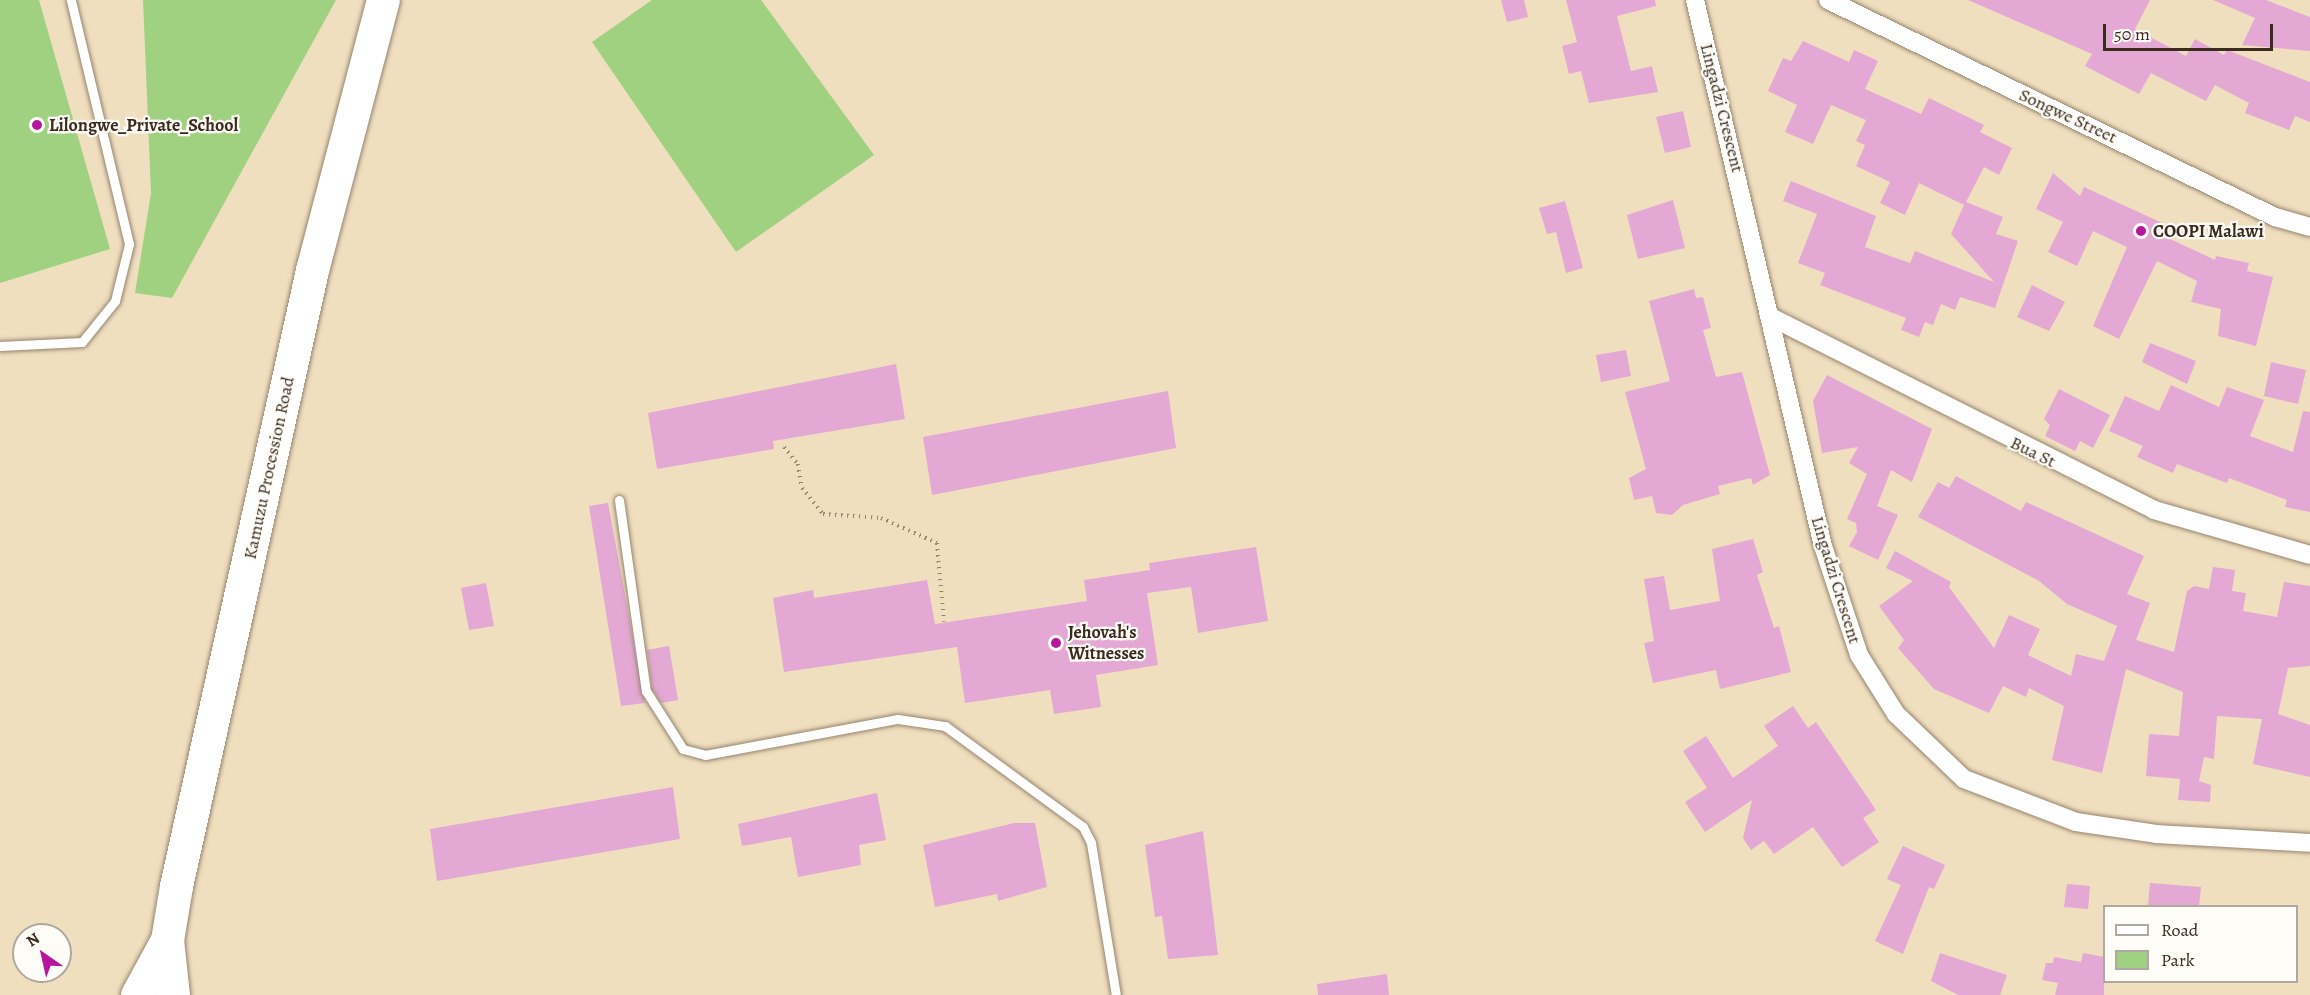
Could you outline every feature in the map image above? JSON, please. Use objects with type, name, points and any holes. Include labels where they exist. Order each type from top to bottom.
[{"type":"highway","name":"Kamuzu Procession Road","points":[[137,995],[167,940],[312,270],[383,0]]},
{"type":"highway","name":"Kamuzu Procession Road","points":[[167,940],[173,995]]},
{"type":"street","name":"Lingadzi Crescent","points":[[1695,0],[1768,316],[1843,612],[1859,656],[1896,714],[1964,780],[2076,822],[2156,834],[2310,843]]},
{"type":"street","name":"Songwe Street","points":[[1828,0],[2275,217],[2310,228]]},
{"type":"street","name":"Bua St","points":[[1768,316],[2154,510],[2310,555]]},
{"type":"lane","points":[[0,346],[82,342],[116,301],[129,244],[71,0]]},
{"type":"lane","points":[[619,500],[646,691],[684,749],[705,755],[898,719],[945,726],[1083,827],[1091,843],[1116,995]]},
{"type":"path","points":[[784,447],[798,464],[802,488],[824,514],[881,518],[937,543],[944,622]]},
{"type":"green space","name":"Lilongwe_Private_School","points":[[0,0],[39,0],[110,249],[0,283]]},
{"type":"green space","points":[[143,0],[336,0],[172,298],[135,293],[151,193]]},
{"type":"green space","points":[[652,0],[761,0],[874,155],[736,252],[592,42]]},
{"type":"building","points":[[1501,0],[1524,0],[1528,17],[1507,22]]},
{"type":"building","points":[[1566,0],[1655,0],[1656,6],[1617,16],[1631,71],[1652,66],[1658,92],[1589,103],[1581,71],[1569,74],[1562,46],[1577,42]]},
{"type":"building","points":[[1968,0],[2150,0],[2135,29],[2186,56],[2195,39],[2224,55],[2227,50],[2310,82],[2310,122],[2295,116],[2289,130],[2245,113],[2249,103],[2215,85],[2206,101],[2151,73],[2139,94],[2085,66],[2092,54]]},
{"type":"building","points":[[2213,0],[2266,0],[2310,17],[2310,51],[2242,45],[2255,18]]},
{"type":"building","points":[[1803,41],[1849,62],[1854,50],[1878,61],[1865,89],[1921,114],[1929,98],[1984,125],[1980,132],[2012,148],[1999,175],[1984,167],[1966,202],[2003,217],[1996,234],[2018,241],[1995,308],[1960,297],[1955,310],[1941,304],[1933,325],[1925,322],[1919,337],[1901,330],[1906,318],[1820,285],[1825,273],[1798,263],[1817,214],[1783,201],[1791,181],[1876,216],[1865,247],[1910,263],[1915,251],[1994,282],[1951,234],[1964,205],[1919,183],[1905,215],[1880,203],[1890,182],[1856,166],[1865,145],[1856,141],[1866,120],[1831,105],[1813,144],[1785,132],[1797,105],[1768,91],[1783,58],[1791,61]]},
{"type":"building","points":[[1683,111],[1691,147],[1665,153],[1656,117]]},
{"type":"building","points":[[2053,173],[2080,196],[2084,187],[2171,227],[2166,237],[2215,260],[2216,256],[2249,263],[2247,271],[2273,277],[2256,346],[2218,336],[2221,309],[2191,302],[2197,281],[2157,261],[2119,339],[2093,326],[2127,247],[2093,231],[2077,266],[2048,252],[2063,222],[2036,209]]},
{"type":"building","points":[[1673,200],[1685,248],[1638,259],[1627,215]]},
{"type":"building","points":[[1565,201],[1583,268],[1566,273],[1556,232],[1547,234],[1539,208]]},
{"type":"building","points":[[2032,285],[2065,302],[2049,331],[2017,317]]},
{"type":"building","points":[[1694,289],[1696,298],[1703,297],[1711,328],[1703,330],[1716,377],[1742,372],[1770,475],[1753,485],[1751,478],[1718,486],[1720,494],[1683,505],[1672,515],[1656,513],[1652,496],[1634,500],[1629,478],[1646,469],[1625,392],[1670,381],[1649,301]]},
{"type":"building","points":[[2150,343],[2196,361],[2187,384],[2142,362]]},
{"type":"building","points":[[1626,350],[1631,376],[1601,382],[1596,355]]},
{"type":"building","points":[[2271,362],[2306,370],[2298,404],[2264,396]]},
{"type":"building","points":[[896,364],[905,419],[773,441],[774,449],[657,469],[648,413]]},
{"type":"building","points":[[1827,375],[1932,429],[1912,482],[1891,470],[1877,506],[1898,515],[1878,560],[1849,546],[1857,532],[1856,523],[1847,519],[1867,474],[1849,463],[1858,447],[1822,453],[1813,401]]},
{"type":"building","points":[[2171,385],[2219,407],[2227,387],[2264,400],[2250,436],[2293,452],[2303,411],[2310,412],[2310,512],[2285,507],[2287,500],[2229,478],[2227,483],[2177,464],[2173,473],[2137,457],[2143,446],[2109,431],[2125,396],[2159,411]]},
{"type":"building","points":[[2059,389],[2110,415],[2093,448],[2080,441],[2075,451],[2045,436],[2050,425],[2044,419]]},
{"type":"building","points":[[1168,391],[1176,448],[932,495],[923,437]]},
{"type":"building","points":[[1956,476],[2021,511],[2026,502],[2144,556],[2127,594],[2150,603],[2136,640],[2174,652],[2187,591],[2194,586],[2209,589],[2213,567],[2235,570],[2232,591],[2246,593],[2243,611],[2277,617],[2284,582],[2310,586],[2310,666],[2288,668],[2278,714],[2310,725],[2310,777],[2253,764],[2262,719],[2217,716],[2214,759],[2204,757],[2199,781],[2211,785],[2210,802],[2178,800],[2180,779],[2146,776],[2149,734],[2179,736],[2183,692],[2126,669],[2102,773],[2052,760],[2064,706],[2029,688],[2026,697],[2003,686],[1989,713],[1934,689],[1898,648],[1904,640],[1879,606],[1913,581],[1886,568],[1895,551],[1951,582],[1949,587],[1994,648],[2009,615],[2040,629],[2028,655],[2071,676],[2076,654],[2104,661],[2117,626],[2067,604],[2039,581],[1918,517],[1938,482],[1949,488]]},
{"type":"building","points":[[608,503],[645,703],[621,706],[589,506]]},
{"type":"building","points":[[1753,539],[1763,572],[1757,575],[1774,628],[1779,626],[1791,672],[1720,689],[1716,670],[1653,683],[1644,643],[1654,641],[1644,579],[1664,576],[1670,610],[1720,601],[1712,549]]},
{"type":"building","points":[[1256,547],[1268,621],[1198,633],[1191,587],[1147,593],[1158,665],[1096,675],[1101,707],[1054,714],[1050,690],[965,703],[957,647],[784,672],[773,598],[813,590],[814,598],[927,580],[935,624],[1087,601],[1084,580],[1150,570],[1149,563]]},
{"type":"building","points":[[486,583],[494,626],[469,630],[461,588]]},
{"type":"building","points":[[669,646],[678,700],[661,703],[652,689],[647,650]]},
{"type":"building","points":[[1793,706],[1808,728],[1816,722],[1876,810],[1863,818],[1879,842],[1842,867],[1813,827],[1774,854],[1764,841],[1751,850],[1743,838],[1752,800],[1705,832],[1685,802],[1707,788],[1683,751],[1706,736],[1733,778],[1778,746],[1764,726]]},
{"type":"building","points":[[673,787],[680,839],[437,881],[430,829]]},
{"type":"building","points":[[877,793],[886,840],[859,845],[861,865],[798,877],[791,837],[742,846],[738,824]]},
{"type":"building","points":[[1014,823],[1035,823],[1047,887],[998,901],[997,894],[935,907],[923,845]]},
{"type":"building","points":[[1203,831],[1218,955],[1168,959],[1162,916],[1155,917],[1145,845]]},
{"type":"building","points":[[1903,846],[1945,865],[1934,889],[1929,887],[1903,954],[1875,941],[1901,885],[1887,879]]},
{"type":"building","points":[[2150,883],[2201,887],[2199,905],[2148,905]]},
{"type":"building","points":[[2067,884],[2090,886],[2088,909],[2064,907]]},
{"type":"building","points":[[1940,953],[2007,975],[2000,995],[1958,995],[1931,981]]},
{"type":"building","points":[[2083,953],[2103,957],[2104,995],[2055,995],[2058,983],[2042,980],[2046,963],[2053,963],[2054,957],[2081,962]]},
{"type":"building","points":[[1387,974],[1389,995],[1318,995],[1317,984]]},
{"type":"place","name":"Lilongwe_Private_School","points":[[37,125]]},
{"type":"place","name":"COOPI Malawi","points":[[2141,231]]},
{"type":"place","name":"Jehovah's Witnesses","points":[[1056,643]]}]
